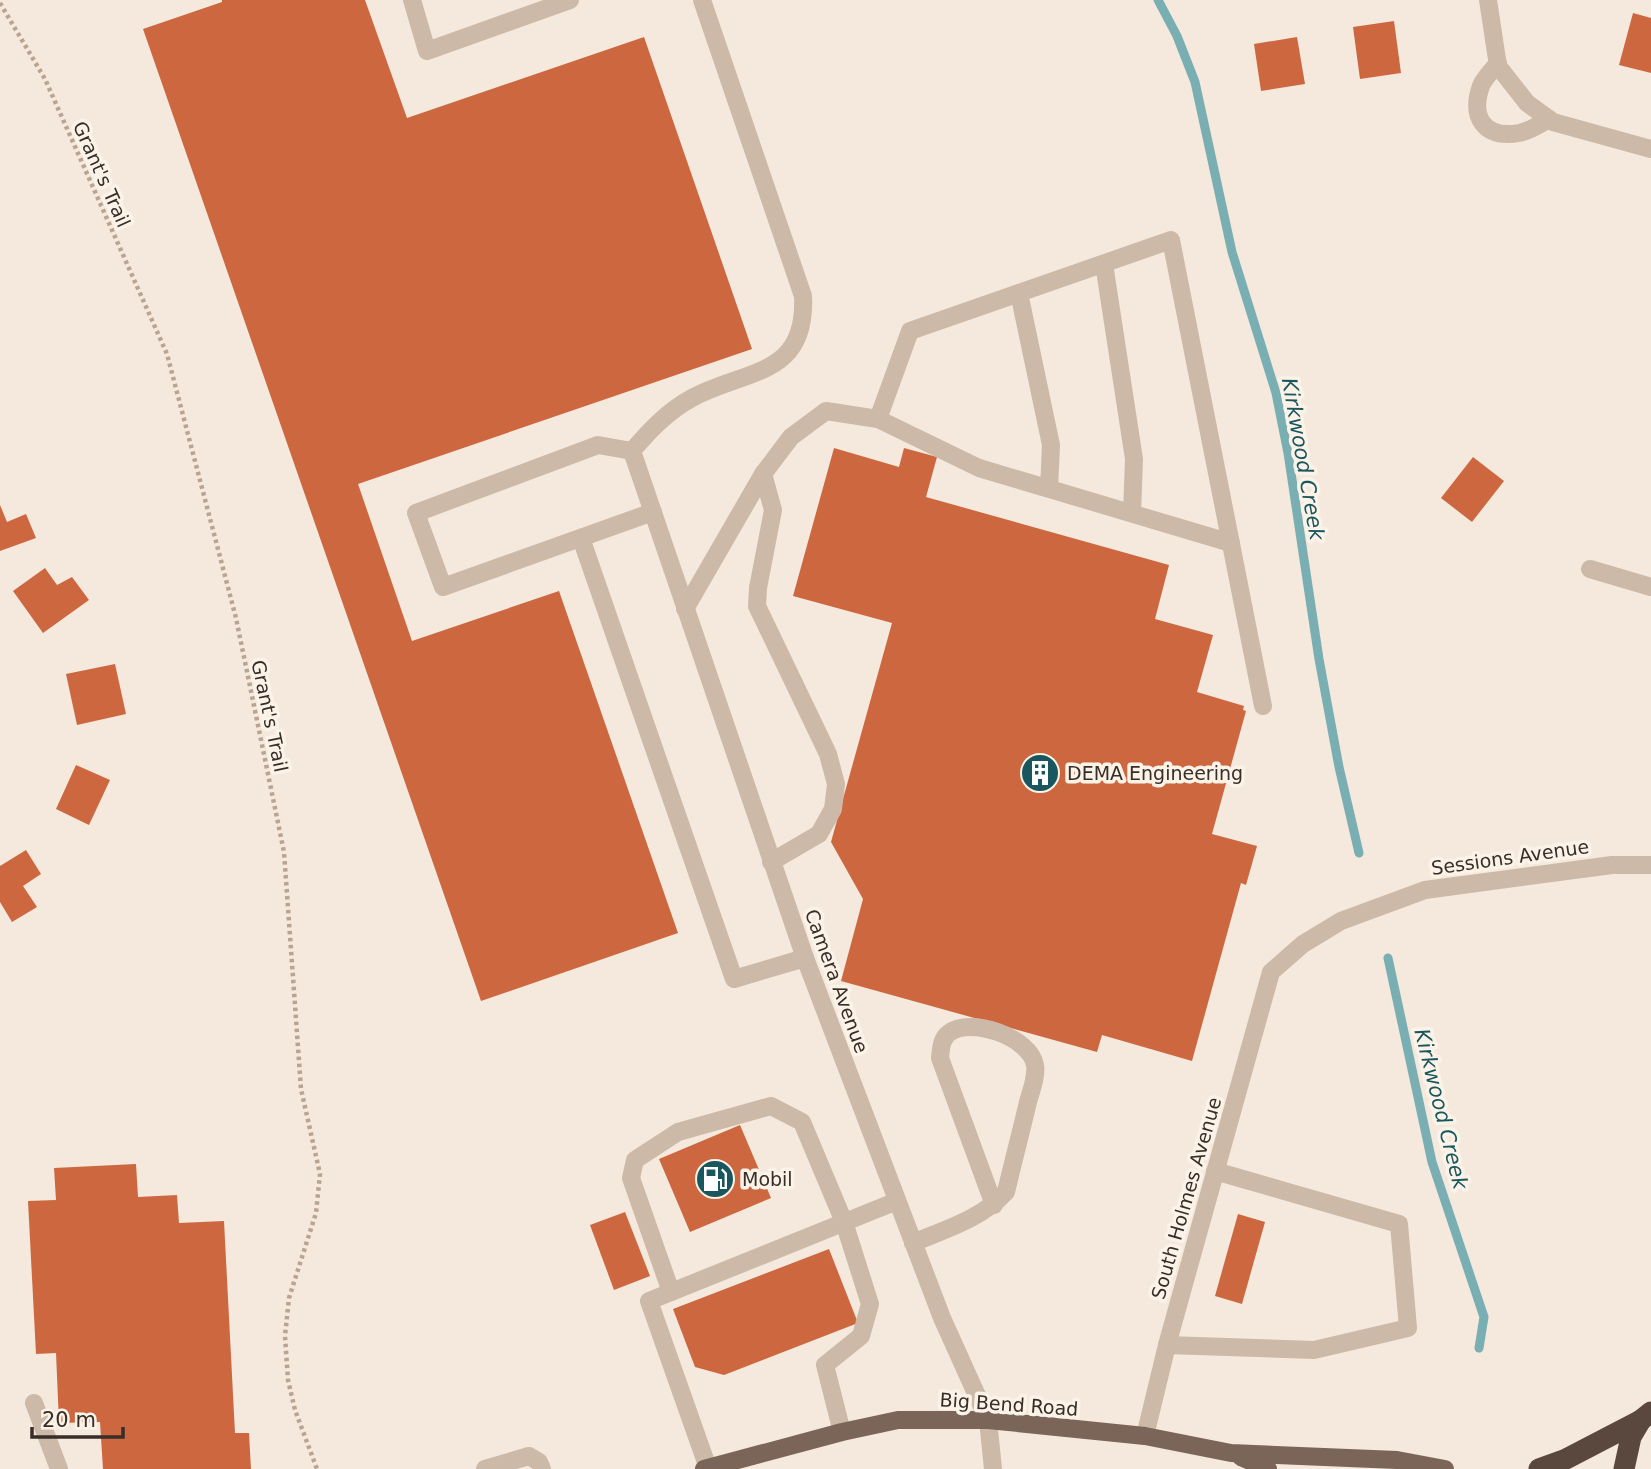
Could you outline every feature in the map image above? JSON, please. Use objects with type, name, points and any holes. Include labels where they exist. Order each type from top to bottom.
[{"type":"highway","points":[[1539,1469],[1564,1460],[1646,1416]]},
{"type":"highway","points":[[1623,1469],[1631,1437],[1646,1416]]},
{"type":"main road","name":"Big Bend Road","points":[[706,1468],[898,1420],[988,1420],[1145,1436],[1231,1453],[1397,1460],[1445,1469]]},
{"type":"main road","name":"Big Bend Road","points":[[1231,1453],[1268,1469]]},
{"type":"street","points":[[412,0],[427,51],[570,0]]},
{"type":"street","points":[[653,512],[443,587],[416,513],[598,445],[632,451],[657,422],[692,398],[769,367],[793,349],[804,320],[803,296],[702,0]]},
{"type":"street","points":[[1488,0],[1498,65],[1527,103],[1553,122],[1651,149]]},
{"type":"street","points":[[1498,65],[1481,84],[1476,113],[1482,124],[1491,131],[1521,133],[1549,118]]},
{"type":"street","points":[[878,419],[910,331],[1171,240],[1263,706]]},
{"type":"street","points":[[1104,264],[1134,459],[1132,513]]},
{"type":"street","points":[[1019,293],[1051,445],[1049,488]]},
{"type":"street","points":[[685,609],[762,474],[792,437],[826,411],[878,419],[979,468],[1231,543]]},
{"type":"street","name":"Camera Avenue","points":[[632,451],[805,958],[942,1318],[988,1420]]},
{"type":"street","points":[[762,474],[773,510],[757,606],[828,754],[836,784],[832,809],[820,834],[771,862]]},
{"type":"street","points":[[581,538],[734,979],[805,958]]},
{"type":"street","points":[[1590,569],[1651,587]]},
{"type":"street","name":"Sessions Avenue","points":[[1271,972],[1303,944],[1341,921],[1425,890],[1612,865],[1651,865]]},
{"type":"street","name":"South Holmes Avenue","points":[[1145,1436],[1167,1345],[1271,972]]},
{"type":"street","points":[[913,1243],[971,1219],[994,1205],[1006,1192],[1036,1066],[1029,1051],[1014,1038],[982,1028],[962,1027],[949,1033],[941,1043],[940,1058],[994,1205]]},
{"type":"street","points":[[671,1292],[631,1178],[635,1160],[678,1132],[771,1106],[802,1122],[844,1222],[870,1304],[861,1336],[825,1365],[842,1432]]},
{"type":"street","points":[[1167,1345],[1314,1350],[1408,1328],[1399,1224],[1215,1171]]},
{"type":"street","points":[[706,1468],[649,1301],[897,1201]]},
{"type":"street","points":[[34,1403],[59,1469]]},
{"type":"street","points":[[988,1420],[993,1469]]},
{"type":"street","points":[[485,1469],[529,1456],[539,1462],[542,1469]]},
{"type":"path","name":"Grant's Trail","points":[[0,2],[45,79],[167,354],[236,618],[284,852],[301,1089],[320,1174],[316,1213],[289,1298],[285,1336],[288,1380],[295,1410],[317,1469]]},
{"type":"building","points":[[222,0],[365,0],[407,118],[644,37],[752,349],[358,484],[412,641],[559,591],[678,933],[481,1001],[143,29]]},
{"type":"building","points":[[1633,13],[1651,18],[1651,73],[1619,65]]},
{"type":"building","points":[[1394,21],[1401,73],[1360,79],[1353,27]]},
{"type":"building","points":[[1297,37],[1305,84],[1261,91],[1254,44]]},
{"type":"building","name":"DEMA Engineering","points":[[834,448],[899,467],[904,448],[937,457],[926,497],[1169,565],[1155,619],[1213,635],[1197,692],[1244,706],[1243,710],[1246,711],[1212,834],[1257,846],[1246,885],[1241,883],[1192,1061],[1102,1035],[1097,1052],[841,981],[863,899],[831,842],[892,623],[793,596]]},
{"type":"building","points":[[1473,457],[1504,481],[1472,522],[1441,498]]},
{"type":"building","points":[[0,505],[7,522],[26,514],[36,538],[0,551]]},
{"type":"building","points":[[45,568],[57,585],[72,577],[89,600],[43,633],[13,591]]},
{"type":"building","points":[[115,664],[126,714],[77,725],[66,674]]},
{"type":"building","points":[[76,765],[110,780],[89,825],[56,809]]},
{"type":"building","points":[[26,850],[41,874],[23,886],[37,907],[12,922],[0,902],[0,866]]},
{"type":"building","name":"Mobil","points":[[740,1125],[771,1198],[690,1232],[659,1159]]},
{"type":"building","points":[[136,1164],[138,1197],[177,1195],[179,1223],[224,1221],[235,1433],[249,1433],[251,1469],[103,1469],[100,1422],[59,1423],[56,1353],[36,1354],[28,1201],[56,1200],[54,1168]]},
{"type":"building","points":[[625,1212],[650,1276],[614,1290],[590,1225]]},
{"type":"building","points":[[1238,1214],[1265,1222],[1242,1304],[1215,1296]]},
{"type":"building","points":[[829,1249],[858,1323],[724,1375],[695,1367],[673,1309]]},
{"type":"waterway","name":"Kirkwood Creek","points":[[1158,0],[1177,36],[1195,82],[1232,252],[1276,393],[1288,453],[1319,659],[1339,767],[1359,853]]},
{"type":"waterway","name":"Kirkwood Creek","points":[[1388,958],[1432,1162],[1484,1317],[1479,1348]]},
{"type":"place","name":"DEMA Engineering","points":[[1040,773]]},
{"type":"place","name":"Mobil","points":[[715,1179]]}]
